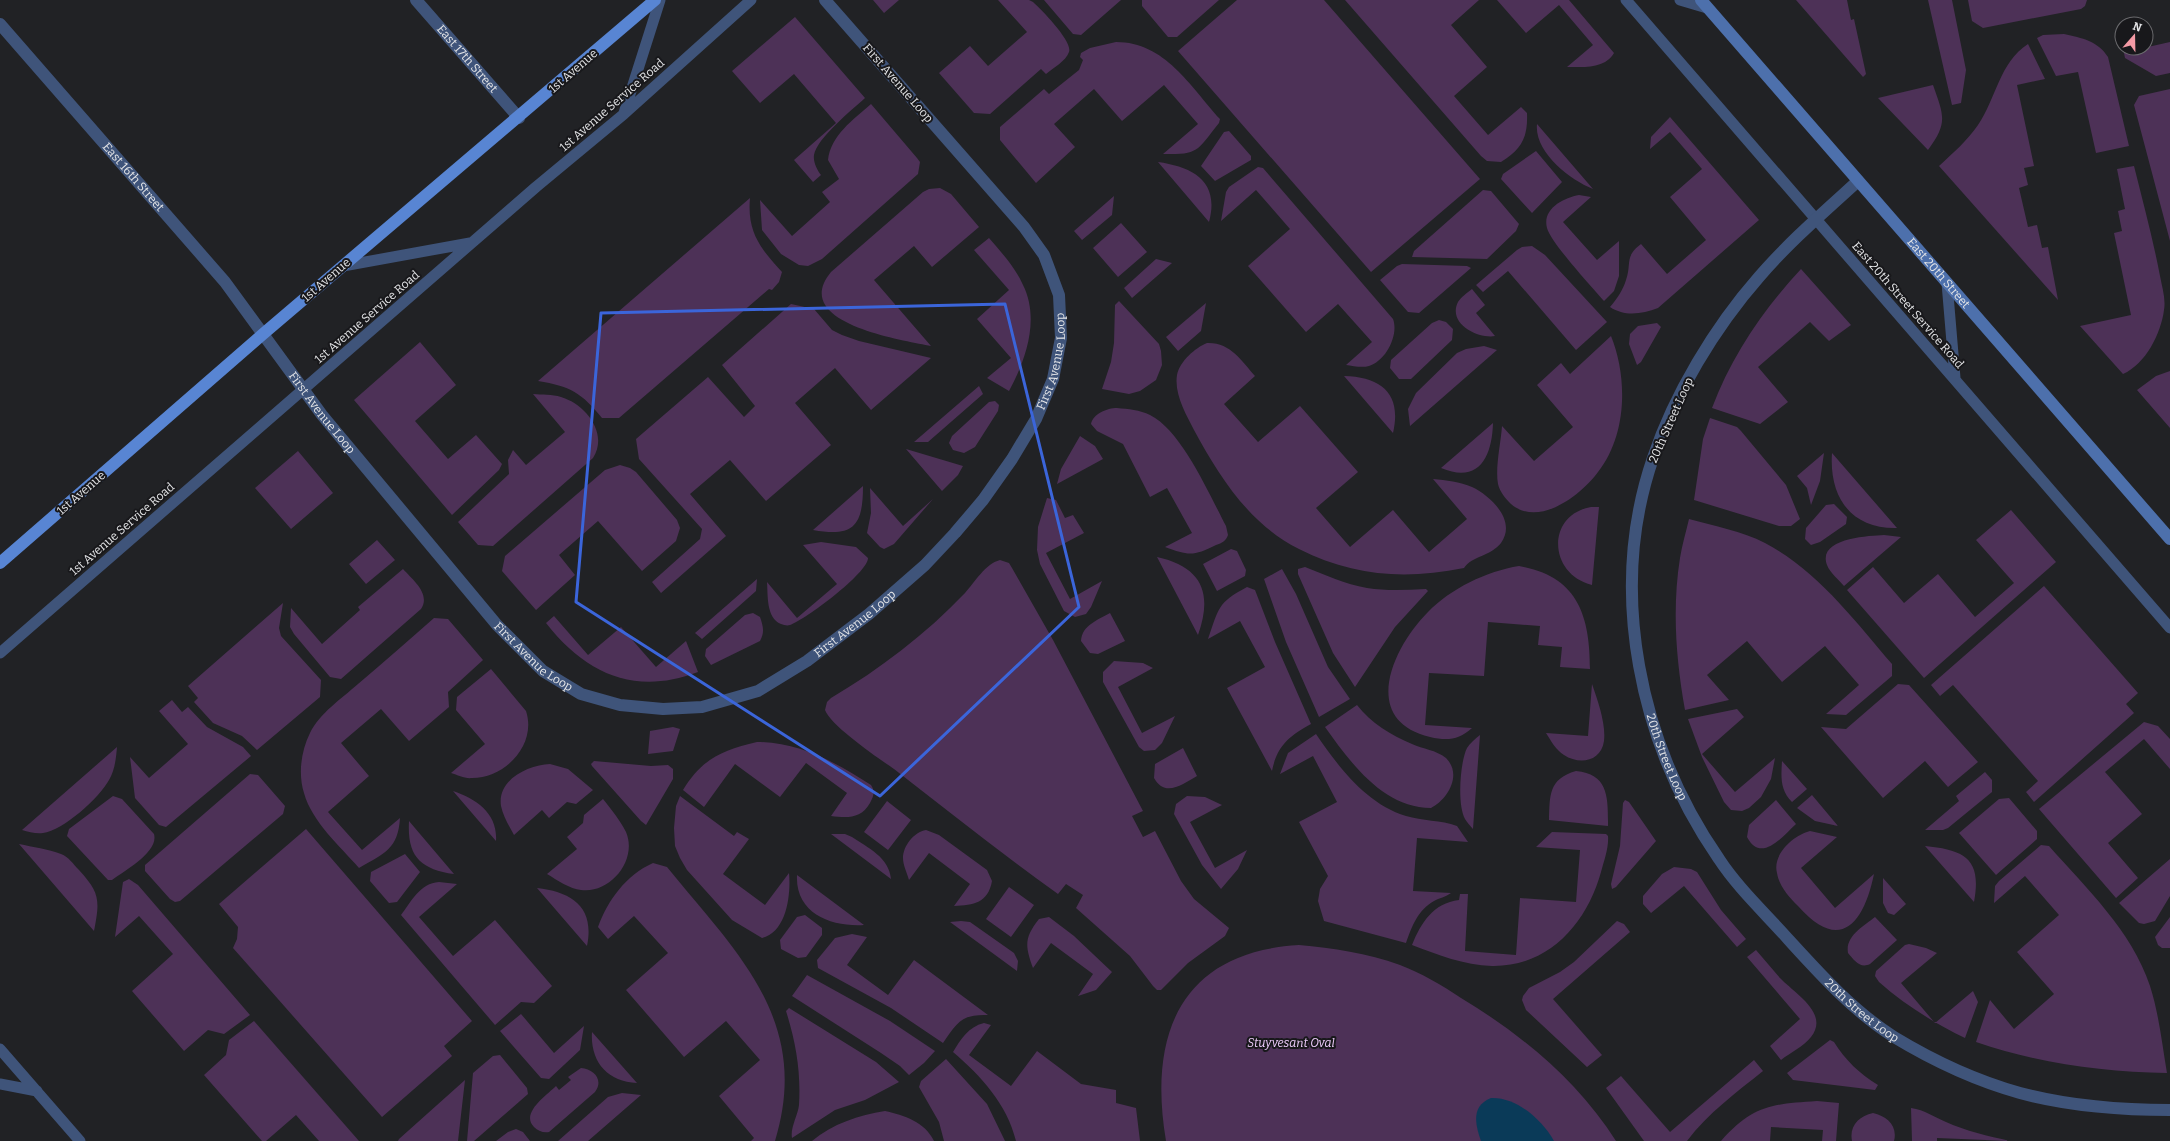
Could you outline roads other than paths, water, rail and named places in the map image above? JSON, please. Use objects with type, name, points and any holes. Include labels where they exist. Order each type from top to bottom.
[{"type":"main road","name":"1st Avenue","points":[[0,564],[263,334],[519,118],[655,0]]},
{"type":"street","name":"East 17th Street","points":[[416,0],[519,118]]},
{"type":"street","name":"First Avenue Loop","points":[[263,334],[303,390],[497,625],[543,671],[581,694],[620,705],[663,710],[702,708],[758,690],[813,657],[869,614],[925,565],[983,500],[1012,459],[1036,419],[1053,379],[1061,338],[1059,295],[1044,255],[1024,227],[825,0]]},
{"type":"street","name":"East 20th Street","points":[[1704,4],[2170,539]]},
{"type":"street","name":"East 16th Street","points":[[0,24],[226,282],[263,334]]},
{"type":"street","name":"20th Street Loop","points":[[1858,181],[1816,219],[1758,278],[1721,325],[1690,377],[1653,457],[1641,500],[1634,547],[1631,591],[1636,652],[1645,693],[1658,739],[1696,823],[1721,862],[1804,956],[1849,1002],[1892,1036],[1953,1068],[2020,1093],[2074,1103],[2138,1110],[2170,1110]]},
{"type":"lane","points":[[624,114],[660,0]]},
{"type":"lane","name":"1st Avenue Service Road","points":[[0,653],[470,244],[624,114],[751,0]]},
{"type":"lane","name":"East 20th Street Service Road","points":[[1626,0],[2170,628]]},
{"type":"lane","name":"East 20th Street","points":[[1680,0],[1704,4]]},
{"type":"lane","points":[[343,266],[470,244]]},
{"type":"lane","points":[[1947,283],[1955,378]]},
{"type":"lane","points":[[0,1049],[80,1141]]},
{"type":"lane","points":[[0,1084],[37,1091]]},
{"type":"water","points":[[1491,1098],[1510,1101],[1528,1111],[1543,1125],[1554,1141],[1481,1141],[1476,1122],[1477,1111],[1485,1101]]},
{"type":"park label","name":"Stuyvesant Oval","points":[[1291,1043]]}]
